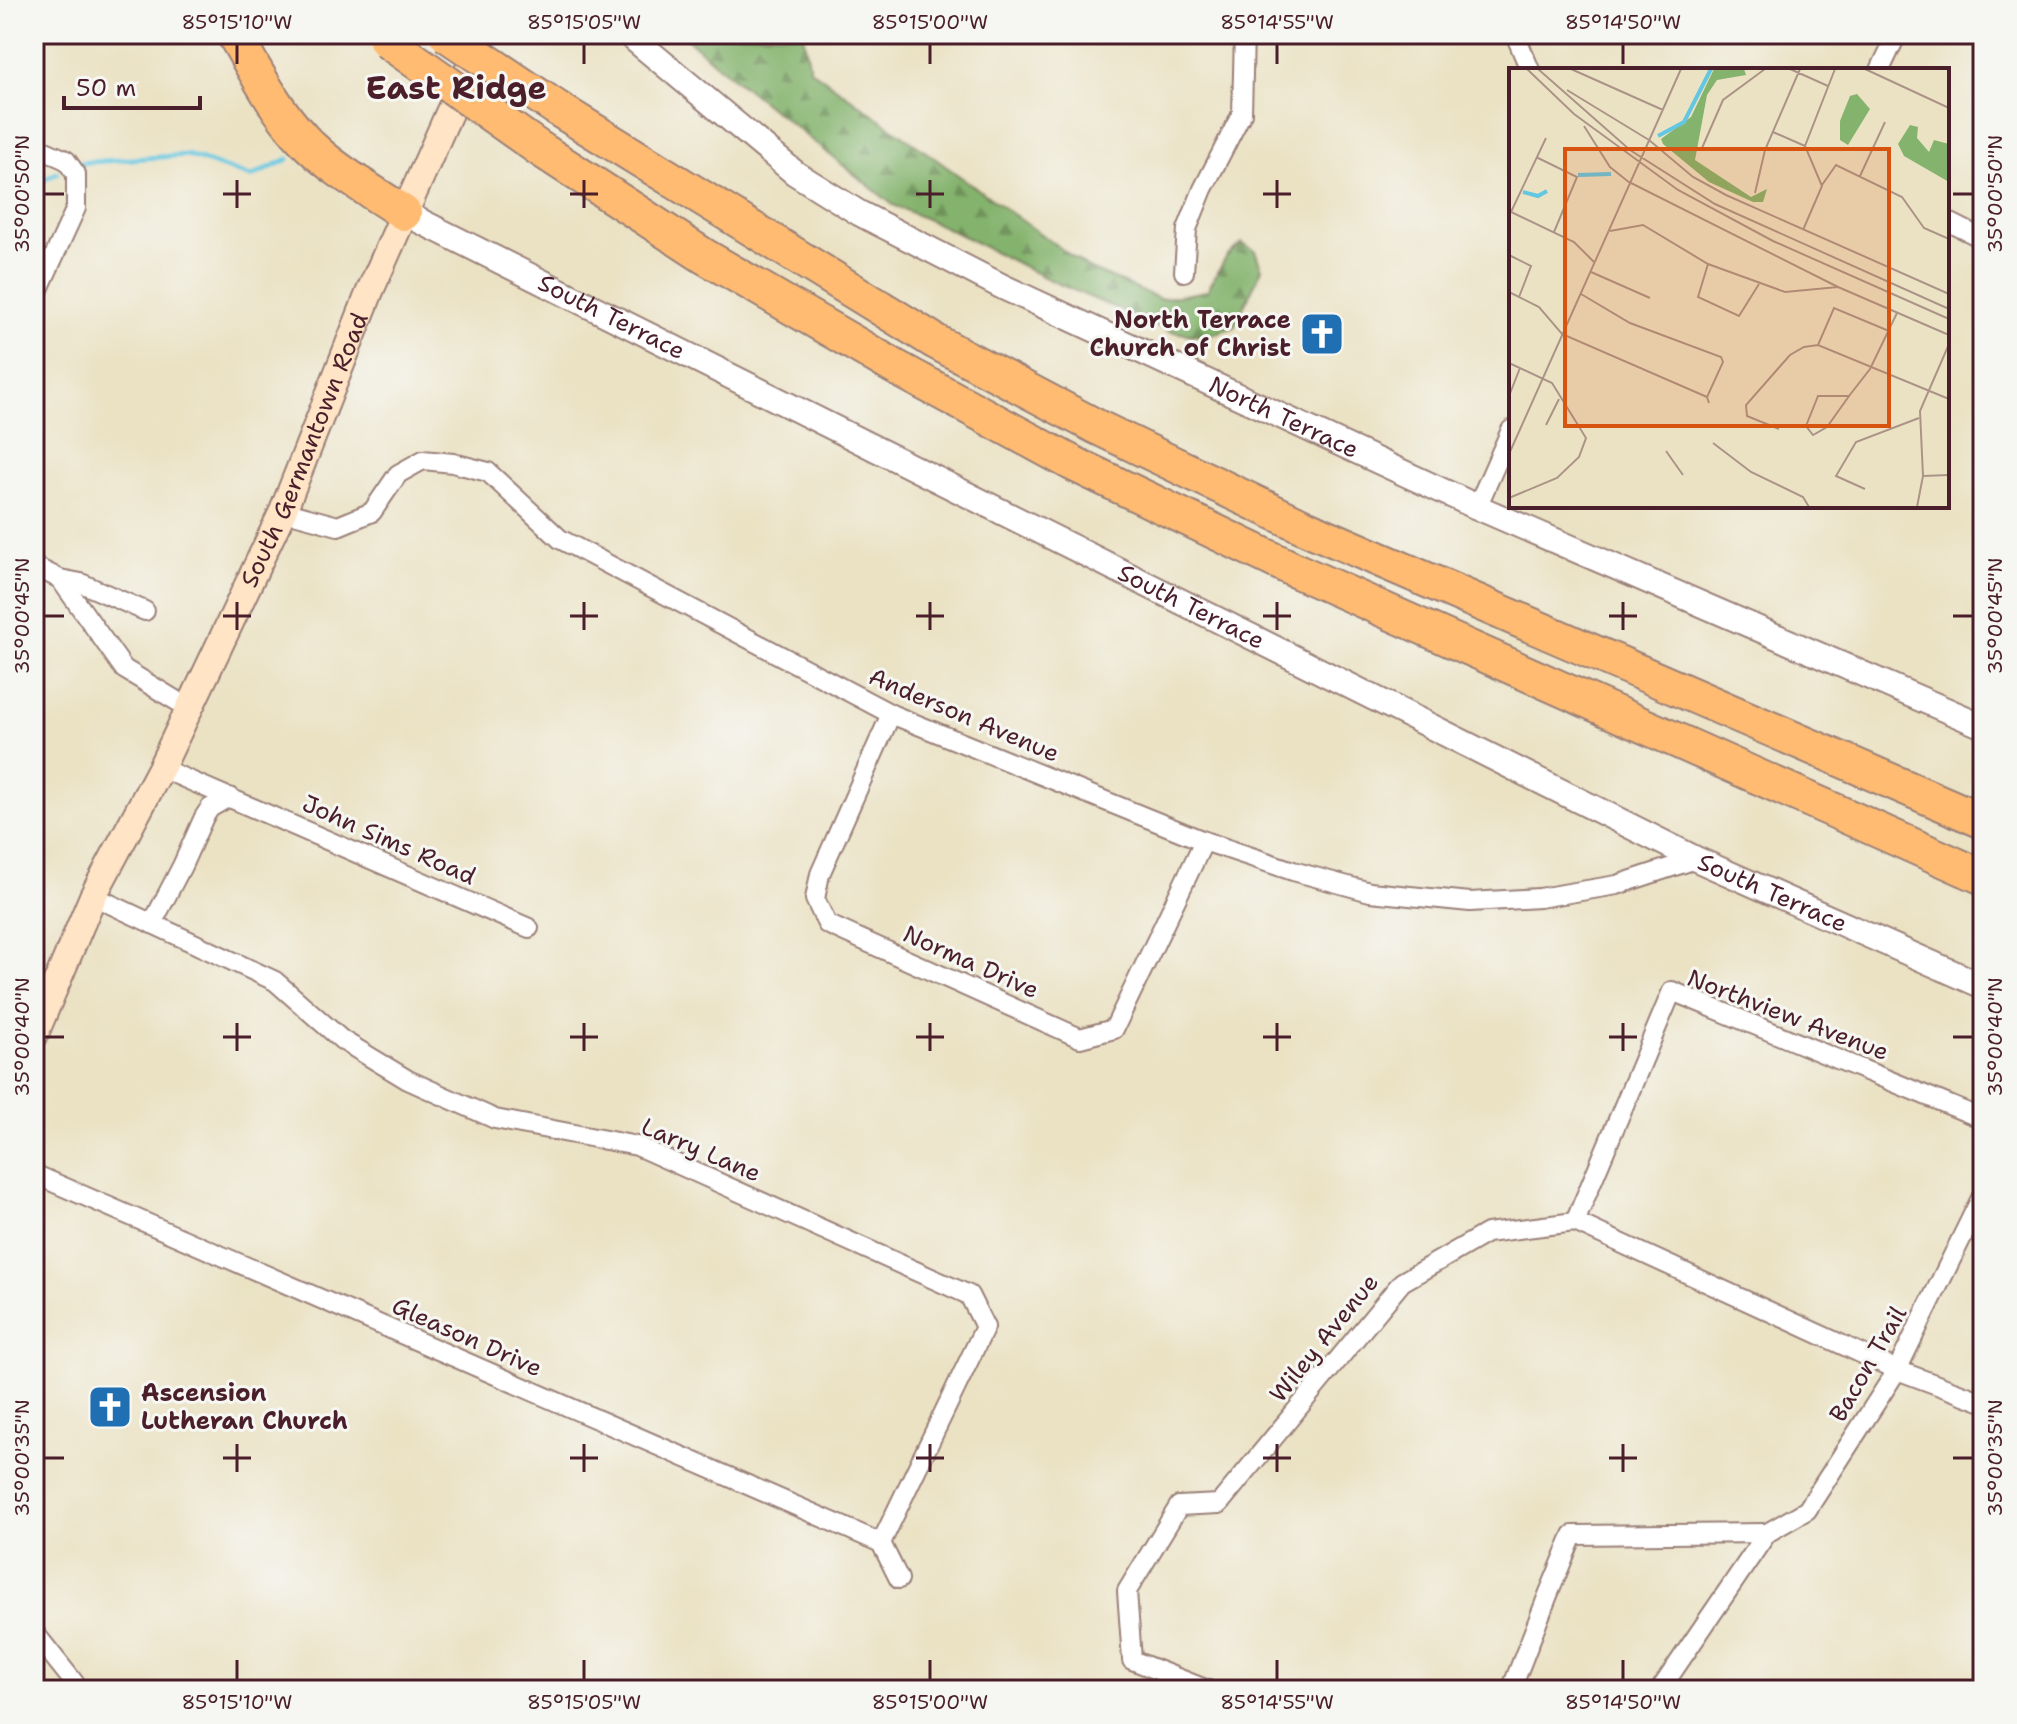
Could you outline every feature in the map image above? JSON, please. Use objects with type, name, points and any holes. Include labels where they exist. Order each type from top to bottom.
[{"type":"highway","points":[[234,34],[279,110],[303,139],[328,162],[404,213]]},
{"type":"highway","points":[[446,34],[558,109],[936,342],[1097,427],[1307,528],[1983,821]]},
{"type":"highway","points":[[382,37],[540,149],[704,256],[895,367],[1072,463],[1297,571],[1983,877]]},
{"type":"main road","name":"South Germantown Road","points":[[34,1036],[93,896],[161,768],[283,511],[370,291],[484,34]]},
{"type":"street","name":"North Terrace","points":[[628,34],[795,173],[859,213],[1003,287],[1477,507],[1983,726]]},
{"type":"street","points":[[1184,272],[1187,229],[1203,189],[1242,113],[1244,34]]},
{"type":"street","points":[[1515,34],[1529,68]]},
{"type":"street","points":[[1881,68],[1897,34]]},
{"type":"street","points":[[34,146],[66,160],[76,174],[76,208],[34,300]]},
{"type":"street","name":"South Terrace","points":[[404,213],[1696,859],[1983,986]]},
{"type":"street","points":[[1949,222],[1983,239]]},
{"type":"street","points":[[1477,507],[1509,435]]},
{"type":"street","name":"Anderson Avenue","points":[[283,511],[338,526],[372,512],[398,474],[423,460],[453,463],[488,472],[560,539],[891,714],[1204,841],[1293,871],[1370,892],[1470,902],[1539,898],[1617,885],[1696,859]]},
{"type":"street","points":[[34,566],[145,611]]},
{"type":"street","points":[[60,579],[124,669],[190,709]]},
{"type":"street","name":"Norma Drive","points":[[891,714],[820,874],[815,899],[827,924],[1080,1038],[1114,1029],[1204,841]]},
{"type":"street","name":"John Sims Road","points":[[161,768],[529,928]]},
{"type":"street","points":[[152,924],[204,817],[210,808],[229,797]]},
{"type":"street","name":"Larry Lane","points":[[93,896],[275,981],[342,1040],[408,1080],[495,1119],[637,1146],[969,1295],[985,1327],[881,1543]]},
{"type":"street","name":"Northview Avenue","points":[[1575,1222],[1672,991],[1983,1119]]},
{"type":"street","name":"Gleason Drive","points":[[34,1174],[881,1543]]},
{"type":"street","name":"Bacon Trail","points":[[1660,1690],[1767,1533],[1807,1510],[1897,1370],[1983,1194]]},
{"type":"street","points":[[1575,1222],[1897,1370],[1983,1402]]},
{"type":"street","name":"Wiley Avenue","points":[[1208,1690],[1132,1660],[1127,1591],[1179,1506],[1219,1504],[1402,1282],[1487,1233],[1575,1222]]},
{"type":"street","name":"Bacon Trail","points":[[1511,1690],[1573,1535],[1767,1533]]},
{"type":"street","points":[[881,1543],[899,1579]]},
{"type":"street","points":[[34,1632],[80,1690]]},
{"type":"green space","points":[[682,34],[803,34],[810,69],[1088,268],[1160,299],[1207,291],[1227,256],[1242,243],[1255,251],[1262,269],[1234,327],[1205,337],[1169,331],[1050,280],[947,228],[893,205]]},
{"type":"waterway","points":[[78,163],[187,155],[251,177],[288,159]]},
{"type":"waterway","points":[[34,185],[57,173]]},
{"type":"place","name":"North Terrace Church of Christ","points":[[1322,334]]},
{"type":"place","name":"Ascension Lutheran Church","points":[[110,1407]]},
{"type":"district","name":"East Ridge","points":[[456,88]]}]
